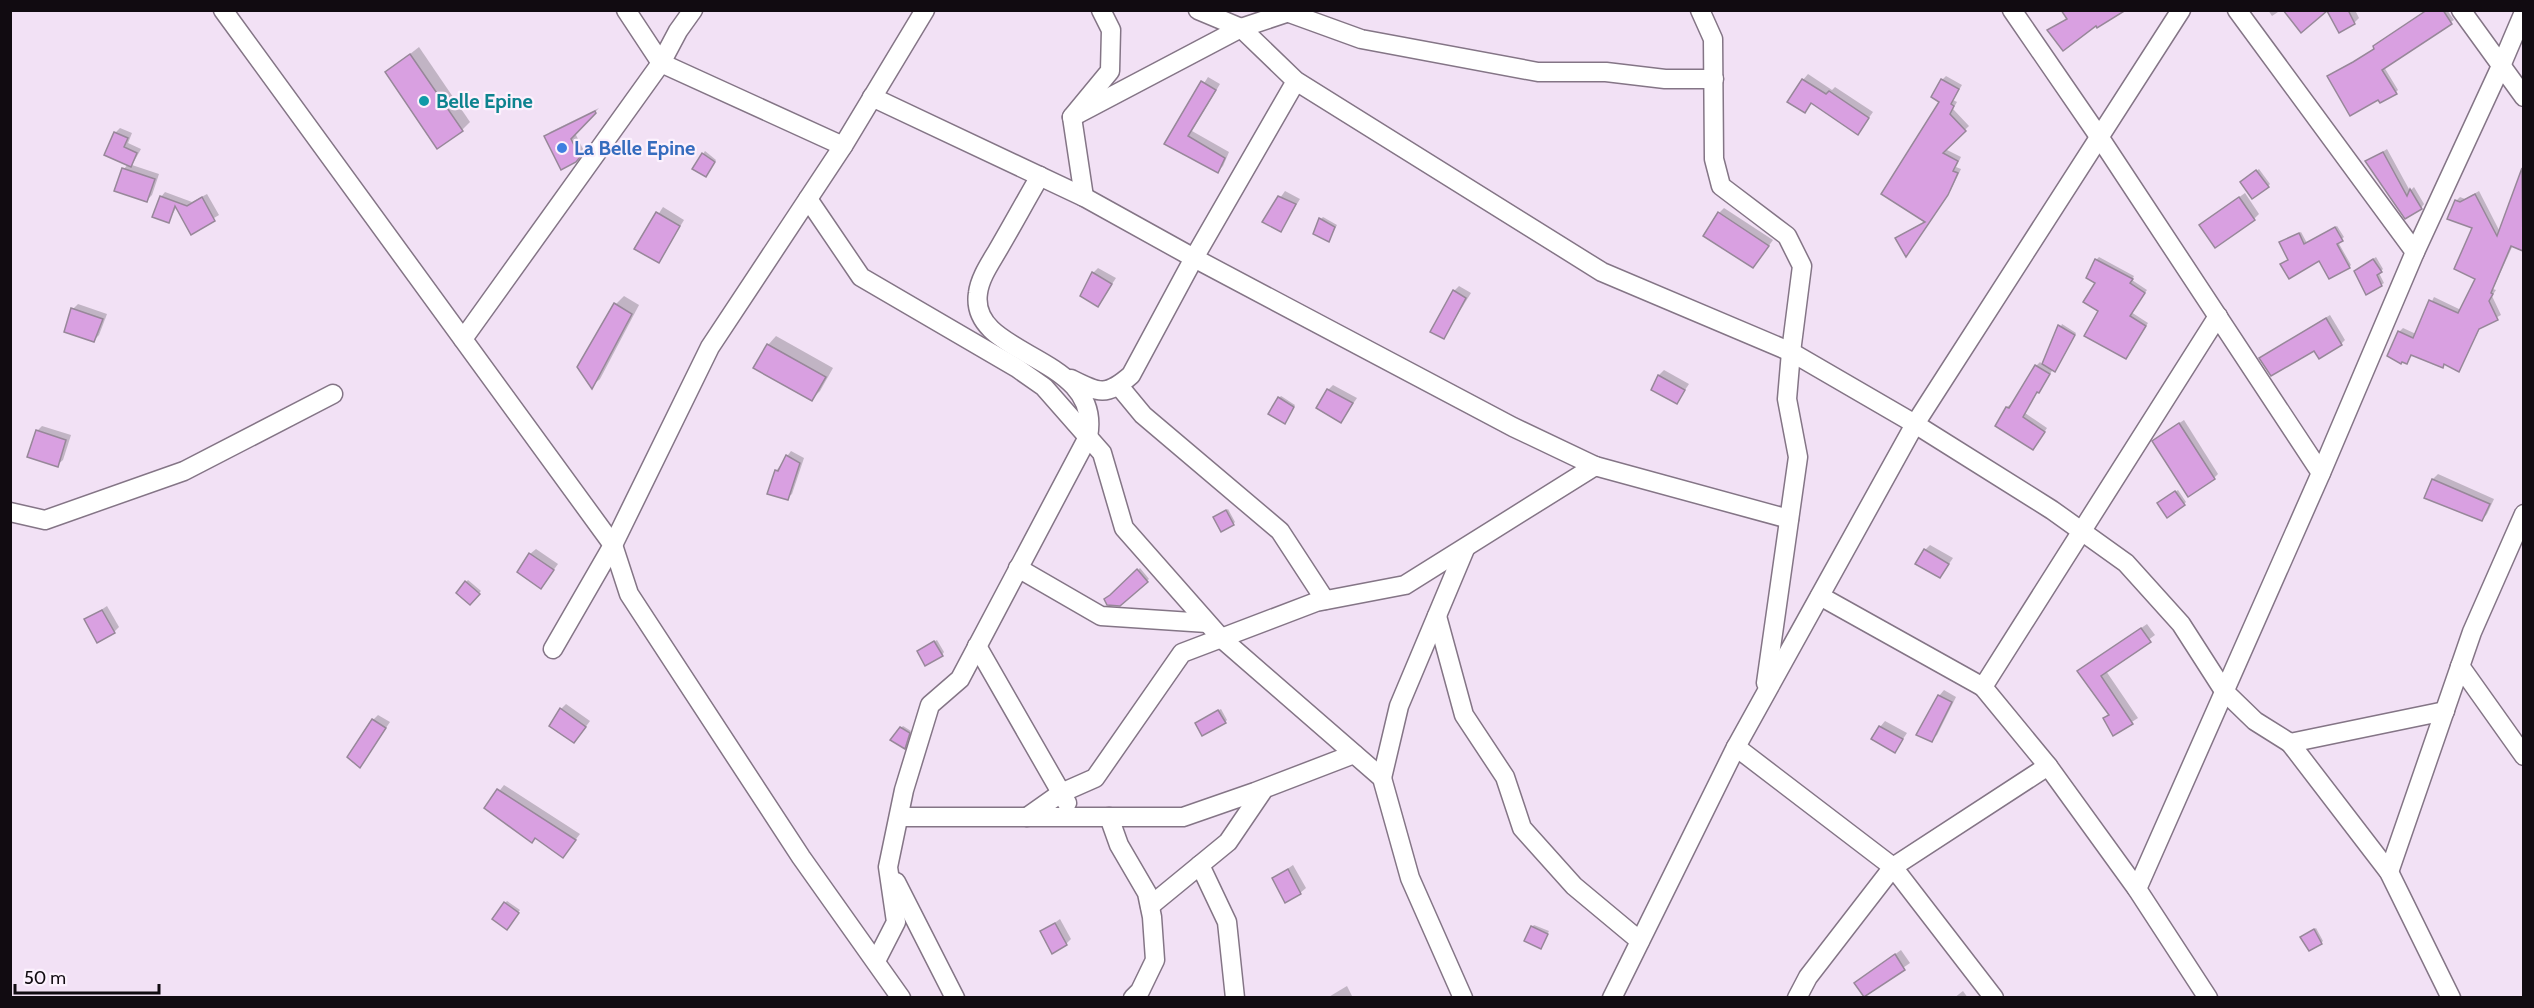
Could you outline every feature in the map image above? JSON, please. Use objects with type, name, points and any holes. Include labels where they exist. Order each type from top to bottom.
[{"type":"street","points":[[223,10],[613,545],[629,594],[801,857],[901,998]]},
{"type":"street","points":[[626,10],[661,63],[843,146]]},
{"type":"street","points":[[463,339],[661,63],[678,31],[693,10]]},
{"type":"street","points":[[553,649],[613,545],[710,347],[843,146],[925,10]]},
{"type":"street","points":[[1084,197],[1072,117],[1110,71],[1111,30],[1101,10]]},
{"type":"street","points":[[1198,10],[1241,28],[1296,81],[1602,272],[1791,352],[1914,424],[2052,510],[2126,563],[2181,624],[2224,691],[2255,721],[2290,744],[2389,872],[2451,998]]},
{"type":"street","points":[[1700,10],[1713,39],[1714,159],[1720,186],[1787,236],[1802,267],[1791,352],[1788,399],[1798,457],[1765,694]]},
{"type":"street","points":[[2012,10],[2100,138],[2321,473]]},
{"type":"street","points":[[1612,998],[1736,747],[1914,424],[2181,10]]},
{"type":"street","points":[[2237,10],[2415,252]]},
{"type":"street","points":[[2461,10],[2523,97]]},
{"type":"street","points":[[1072,117],[1241,28],[1284,12],[1361,39],[1538,72],[1606,72],[1665,79],[1714,79]]},
{"type":"street","points":[[2137,889],[2321,473],[2415,252],[2501,66],[2523,12]]},
{"type":"street","points":[[1040,176],[985,273],[978,293],[978,314],[989,328],[1014,346],[1064,375],[1093,390],[1115,389],[1131,375],[1194,258],[1296,81]]},
{"type":"street","points":[[872,97],[1084,197],[1513,427],[1595,466],[1789,519]]},
{"type":"street","points":[[808,199],[861,277],[1017,368],[1044,387],[1102,453],[1124,528],[1221,638],[1382,778]]},
{"type":"street","points":[[1983,687],[2218,316]]},
{"type":"street","points":[[876,961],[896,922],[888,867],[904,790],[930,705],[960,679],[1088,437],[1091,422],[1084,401],[1064,375]]},
{"type":"street","points":[[1119,386],[1143,415],[1280,531],[1325,600]]},
{"type":"street","points":[[10,512],[45,520],[184,471],[333,394]]},
{"type":"street","points":[[1028,817],[1061,793],[1095,778],[1182,653],[1325,600],[1406,585],[1595,466]]},
{"type":"street","points":[[2389,872],[2460,666],[2523,516]]},
{"type":"street","points":[[1463,998],[1410,878],[1382,778],[1399,706],[1465,549]]},
{"type":"street","points":[[1018,568],[1101,616],[1207,622]]},
{"type":"street","points":[[1820,596],[1983,687],[2049,766],[2137,889],[2208,998]]},
{"type":"street","points":[[1437,616],[1464,716],[1505,777],[1522,828],[1574,886],[1640,941]]},
{"type":"street","points":[[977,646],[1075,817]]},
{"type":"street","points":[[2460,666],[2523,756]]},
{"type":"street","points":[[2290,744],[2445,711]]},
{"type":"street","points":[[1736,747],[1893,867],[1994,998]]},
{"type":"street","points":[[899,817],[1183,817],[1354,754]]},
{"type":"street","points":[[1797,998],[1808,977],[1893,867],[2049,766]]},
{"type":"street","points":[[1150,906],[1228,842],[1264,789]]},
{"type":"street","points":[[1110,817],[1119,845],[1147,893],[1150,906],[1155,960],[1140,991],[1133,998]]},
{"type":"street","points":[[1200,865],[1227,922],[1235,998]]},
{"type":"street","points":[[888,867],[955,998]]},
{"type":"building","points":[[2061,10],[2126,10],[2097,28],[2096,26],[2063,51],[2047,30],[2067,19]]},
{"type":"building","points":[[2283,10],[2348,10],[2355,24],[2339,33],[2327,11],[2301,33]]},
{"type":"building","points":[[2427,10],[2443,10],[2452,24],[2382,70],[2397,94],[2380,103],[2378,100],[2350,116],[2327,76],[2374,49],[2373,46]]},
{"type":"building","name":"Belle Epine","points":[[410,54],[463,131],[437,149],[385,72]]},
{"type":"building","points":[[1802,79],[1826,94],[1829,91],[1869,118],[1858,135],[1811,103],[1805,113],[1787,102]]},
{"type":"building","points":[[1941,79],[1959,89],[1951,104],[1954,106],[1950,114],[1966,131],[1943,153],[1958,161],[1953,171],[1958,173],[1948,195],[1906,257],[1895,238],[1925,222],[1881,194],[1939,102],[1931,97]]},
{"type":"building","points":[[1201,81],[1216,90],[1188,136],[1225,158],[1218,173],[1164,144]]},
{"type":"building","name":"La Belle Epine","points":[[595,111],[596,113],[571,139],[580,157],[576,162],[561,170],[544,136]]},
{"type":"building","points":[[114,132],[128,138],[124,147],[137,153],[131,167],[104,155]]},
{"type":"building","points":[[2383,152],[2407,196],[2410,189],[2422,209],[2405,219],[2365,161]]},
{"type":"building","points":[[702,153],[715,162],[706,177],[692,169]]},
{"type":"building","points":[[122,168],[155,179],[147,202],[114,191]]},
{"type":"building","points":[[2522,168],[2523,251],[2511,246],[2491,293],[2493,294],[2489,301],[2498,320],[2479,329],[2459,372],[2444,364],[2443,368],[2411,355],[2407,364],[2402,362],[2401,364],[2387,356],[2398,331],[2413,338],[2429,300],[2458,313],[2475,279],[2454,269],[2472,228],[2447,219],[2455,200],[2460,202],[2475,194],[2497,236]]},
{"type":"building","points":[[2256,170],[2269,187],[2252,199],[2240,182]]},
{"type":"building","points":[[160,196],[187,206],[202,197],[215,221],[191,235],[175,206],[169,223],[152,217]]},
{"type":"building","points":[[1278,196],[1296,204],[1281,232],[1262,222]]},
{"type":"building","points":[[2239,197],[2255,220],[2215,248],[2199,225]]},
{"type":"building","points":[[656,212],[680,226],[659,263],[634,249]]},
{"type":"building","points":[[1718,212],[1769,246],[1753,268],[1703,236]]},
{"type":"building","points":[[1319,218],[1335,227],[1329,242],[1313,234]]},
{"type":"building","points":[[2335,227],[2343,241],[2337,244],[2350,268],[2329,279],[2319,261],[2289,279],[2280,264],[2288,260],[2279,242],[2299,233],[2304,244]]},
{"type":"building","points":[[2095,259],[2133,279],[2130,283],[2145,293],[2130,316],[2146,326],[2126,359],[2084,336],[2098,311],[2083,302],[2095,283],[2086,278]]},
{"type":"building","points":[[2373,259],[2382,272],[2377,275],[2382,286],[2366,295],[2354,271]]},
{"type":"building","points":[[1092,272],[1112,284],[1098,307],[1080,296]]},
{"type":"building","points":[[1453,290],[1466,298],[1444,339],[1430,332]]},
{"type":"building","points":[[614,303],[632,314],[592,389],[577,367]]},
{"type":"building","points":[[71,308],[103,319],[94,342],[64,332]]},
{"type":"building","points":[[2326,318],[2342,345],[2319,359],[2314,351],[2271,376],[2259,358]]},
{"type":"building","points":[[2058,325],[2075,335],[2055,372],[2042,364]]},
{"type":"building","points":[[767,344],[826,377],[812,401],[753,368]]},
{"type":"building","points":[[2035,365],[2050,374],[2023,417],[2045,432],[2033,450],[1995,426],[2006,407],[2009,408]]},
{"type":"building","points":[[1658,375],[1685,390],[1677,404],[1651,390]]},
{"type":"building","points":[[1327,389],[1353,403],[1341,423],[1316,408]]},
{"type":"building","points":[[1278,397],[1294,407],[1285,424],[1268,414]]},
{"type":"building","points":[[2179,423],[2215,479],[2188,497],[2152,441]]},
{"type":"building","points":[[36,430],[66,440],[58,467],[27,457]]},
{"type":"building","points":[[786,455],[800,463],[788,500],[767,494],[775,470],[778,471]]},
{"type":"building","points":[[2432,479],[2490,504],[2482,521],[2424,498]]},
{"type":"building","points":[[2175,491],[2185,505],[2167,518],[2157,503]]},
{"type":"building","points":[[1226,510],[1234,525],[1221,532],[1213,517]]},
{"type":"building","points":[[1924,549],[1949,564],[1940,578],[1915,564]]},
{"type":"building","points":[[529,553],[554,570],[541,589],[517,572]]},
{"type":"building","points":[[1137,569],[1148,582],[1120,606],[1107,605],[1104,599]]},
{"type":"building","points":[[465,581],[480,594],[470,605],[456,593]]},
{"type":"building","points":[[102,610],[115,633],[97,643],[84,619]]},
{"type":"building","points":[[2141,628],[2151,642],[2101,676],[2133,724],[2113,736],[2103,718],[2109,715],[2077,671]]},
{"type":"building","points":[[934,641],[943,656],[925,666],[917,651]]},
{"type":"building","points":[[1938,695],[1952,702],[1932,742],[1916,735]]},
{"type":"building","points":[[560,708],[586,727],[574,743],[549,726]]},
{"type":"building","points":[[1218,710],[1226,723],[1202,736],[1195,723]]},
{"type":"building","points":[[372,719],[386,728],[360,768],[347,757]]},
{"type":"building","points":[[1879,726],[1903,739],[1895,753],[1871,739]]},
{"type":"building","points":[[900,727],[910,733],[905,749],[890,740]]},
{"type":"building","points":[[497,789],[576,840],[563,858],[535,838],[532,843],[484,808]]},
{"type":"building","points":[[1288,869],[1301,894],[1285,903],[1272,878]]},
{"type":"building","points":[[504,902],[519,913],[507,930],[492,919]]},
{"type":"building","points":[[1055,923],[1067,945],[1052,954],[1040,931]]},
{"type":"building","points":[[1531,926],[1548,934],[1541,949],[1524,941]]},
{"type":"building","points":[[2314,929],[2322,944],[2309,951],[2300,937]]},
{"type":"building","points":[[1895,954],[1905,970],[1864,997],[1854,983]]},
{"type":"place","name":"Belle Epine","points":[[424,101]]},
{"type":"place","name":"La Belle Epine","points":[[562,148]]}]
